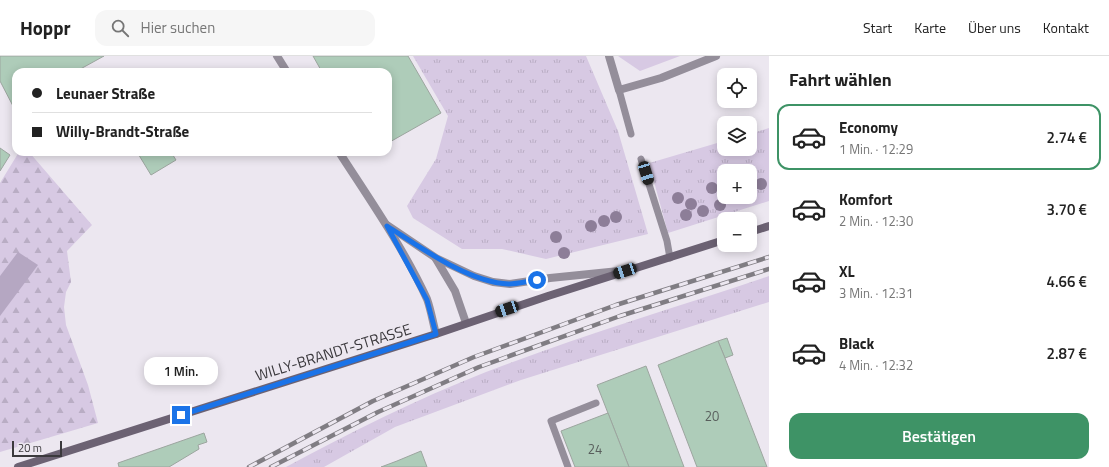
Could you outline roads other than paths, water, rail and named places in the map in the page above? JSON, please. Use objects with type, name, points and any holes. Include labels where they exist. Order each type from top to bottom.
[{"type":"main road","points":[[757,230],[769,226]]},
{"type":"main road","name":"WILLY-BRANDT-STRASSE","points":[[18,467],[436,334],[625,271],[717,242]]},
{"type":"street","points":[[277,56],[284,68]]},
{"type":"street","points":[[609,56],[619,90],[661,78],[716,56]]},
{"type":"street","points":[[342,156],[387,226],[427,300],[436,334]]},
{"type":"street","points":[[387,226],[436,258],[474,276],[493,282],[510,284],[550,278],[625,271]]},
{"type":"street","points":[[436,258],[455,291],[466,323]]},
{"type":"lane","points":[[619,90],[631,134]]},
{"type":"lane","points":[[641,159],[667,241],[670,258]]},
{"type":"lane","points":[[568,467],[551,421],[596,403]]},
{"type":"railway","points":[[249,467],[373,401],[474,357],[616,305],[769,257]]},
{"type":"railway","points":[[271,467],[378,412],[479,367],[620,316],[769,269]]}]
